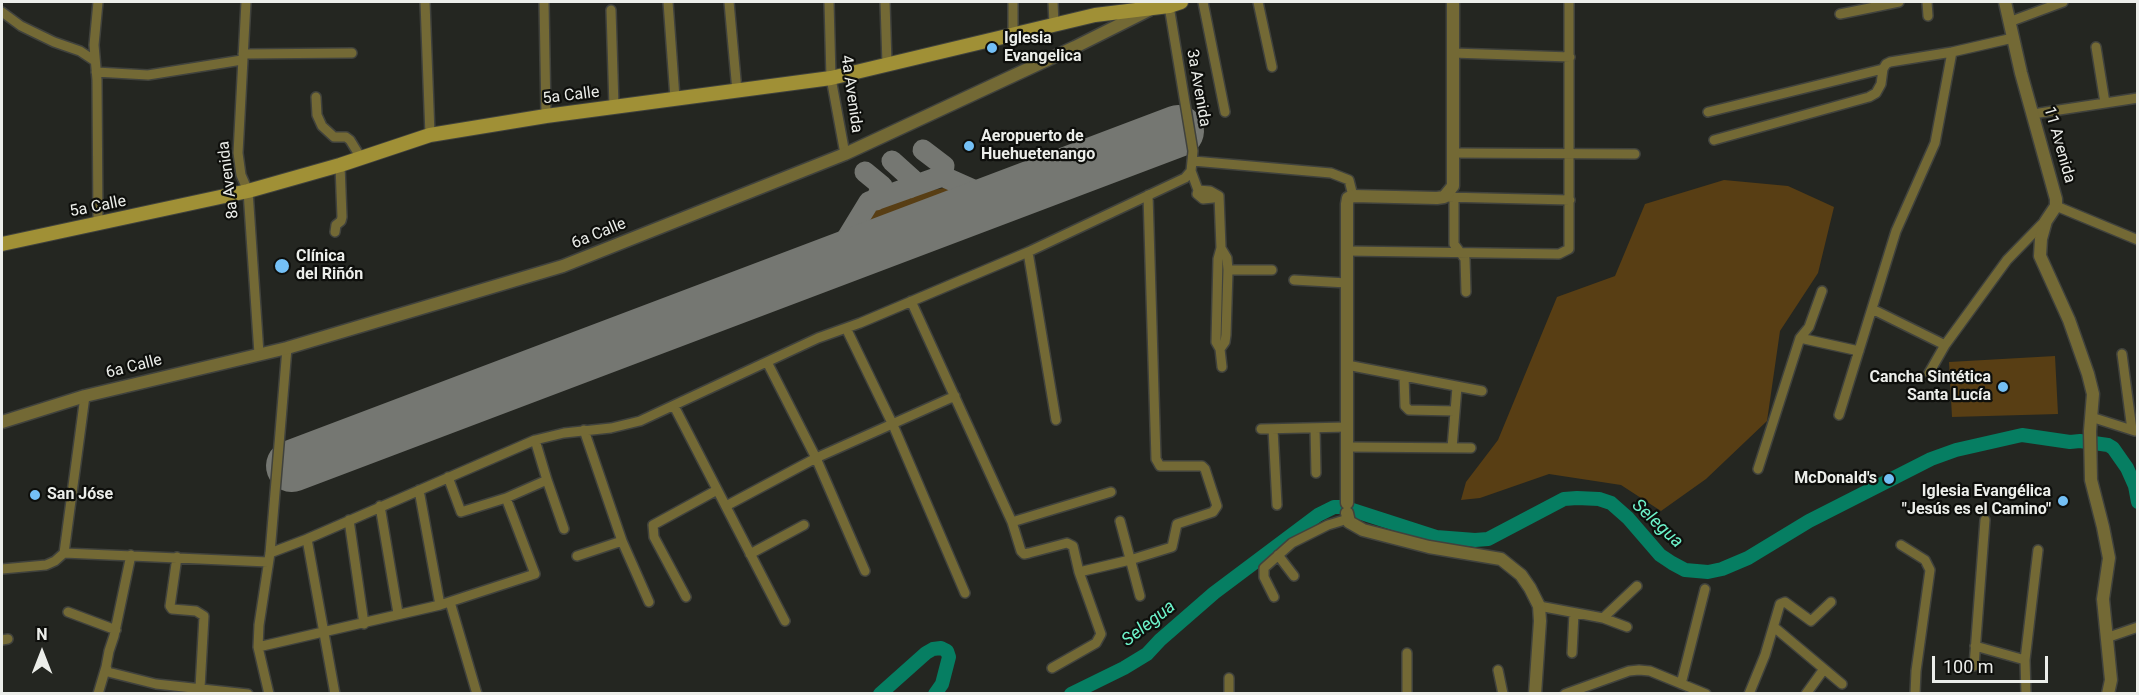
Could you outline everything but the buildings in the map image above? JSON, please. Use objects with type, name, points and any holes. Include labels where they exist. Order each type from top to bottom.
[{"type":"main road","name":"6a Calle","points":[[1151,8],[1177,3]]},
{"type":"main road","name":"5a Calle","points":[[2,244],[248,191],[340,165],[430,135],[546,116],[831,78],[1095,15],[1151,8]]},
{"type":"street","points":[[98,2],[94,45],[98,223]]},
{"type":"street","name":"8a Avenida","points":[[246,2],[238,153],[241,175],[248,191],[259,354]]},
{"type":"street","points":[[425,2],[430,135]]},
{"type":"street","points":[[544,2],[546,116]]},
{"type":"street","points":[[668,2],[675,98]]},
{"type":"street","points":[[729,2],[736,91]]},
{"type":"street","name":"4a Avenida","points":[[828,2],[831,78],[845,154]]},
{"type":"street","points":[[885,2],[887,64]]},
{"type":"street","points":[[1013,2],[1013,34]]},
{"type":"street","points":[[1053,2],[1054,25]]},
{"type":"street","points":[[1203,2],[1225,112]]},
{"type":"street","points":[[1258,2],[1272,67]]},
{"type":"street","points":[[1453,2],[1453,186],[1449,197],[1454,244],[1465,259],[1466,292]]},
{"type":"street","points":[[1347,251],[1461,253],[1565,252],[1569,249],[1569,2]]},
{"type":"street","points":[[1839,15],[1899,2]]},
{"type":"street","points":[[1927,2],[1928,16]]},
{"type":"street","name":"11 Avenida","points":[[2005,2],[2021,73],[2056,193],[2056,206],[2046,221],[2039,248],[2040,256],[2069,320],[2085,364],[2092,394],[2089,458],[2091,480],[2109,558],[2103,599],[2111,680],[2108,693]]},
{"type":"street","points":[[2009,22],[2063,2]]},
{"type":"street","name":"3a Avenida","points":[[1177,3],[1191,168],[1198,190],[1210,191],[1218,196],[1221,248]]},
{"type":"street","name":"6a Calle","points":[[2,422],[85,396],[287,348],[563,266],[845,154],[1085,42],[1151,8]]},
{"type":"street","points":[[611,10],[614,107]]},
{"type":"street","points":[[2,12],[21,26],[54,42],[80,51],[95,61]]},
{"type":"street","points":[[1714,140],[1869,97],[1876,93],[1881,84],[1883,69],[1890,62],[1952,52],[2013,38]]},
{"type":"street","points":[[2096,46],[2104,103]]},
{"type":"street","points":[[1839,415],[1896,231],[1935,143],[1952,52]]},
{"type":"street","points":[[96,72],[148,75],[242,57],[352,53]]},
{"type":"street","points":[[1453,53],[1570,57]]},
{"type":"street","points":[[1708,112],[1883,69]]},
{"type":"street","points":[[316,97],[317,115],[322,126],[334,137],[346,137],[350,140],[361,158]]},
{"type":"street","points":[[2033,114],[2138,98]]},
{"type":"street","points":[[1453,153],[1635,154]]},
{"type":"street","points":[[335,232],[336,225],[341,221],[342,216],[340,165]]},
{"type":"street","points":[[64,553],[269,558],[380,506],[535,440],[640,421],[818,338],[1028,252],[1185,178],[1191,168],[1331,173],[1349,180],[1353,196]]},
{"type":"street","points":[[1079,572],[1172,547],[1176,525],[1213,512],[1217,506],[1205,468],[1157,464],[1148,195]]},
{"type":"street","points":[[1535,693],[1539,606],[1521,575],[1501,559],[1429,547],[1363,530],[1353,526],[1347,512],[1347,204],[1348,198],[1353,196],[1570,200]]},
{"type":"street","points":[[2056,206],[2138,240]]},
{"type":"street","points":[[1929,373],[1945,345],[2007,260],[2046,221]]},
{"type":"street","points":[[1220,349],[1225,342],[1226,335],[1228,270],[1227,258],[1221,248]]},
{"type":"street","points":[[1221,248],[1218,259],[1216,342],[1220,349],[1222,368]]},
{"type":"street","points":[[1028,252],[1056,420]]},
{"type":"street","points":[[1228,270],[1272,270]]},
{"type":"street","points":[[1294,280],[1347,283]]},
{"type":"street","points":[[1758,469],[1800,338],[1809,327],[1822,291]]},
{"type":"street","points":[[911,301],[1012,522],[1021,551],[1024,554],[1070,544],[1073,546],[1079,572],[1101,634],[1096,643],[1052,668]]},
{"type":"street","points":[[1872,309],[1945,345]]},
{"type":"street","points":[[846,328],[893,425],[965,593]]},
{"type":"street","points":[[1800,338],[1859,351]]},
{"type":"street","points":[[269,693],[258,647],[262,595],[269,558],[287,348]]},
{"type":"street","points":[[2091,417],[2135,431],[2122,354]]},
{"type":"street","points":[[767,362],[816,458],[865,571]]},
{"type":"street","points":[[1347,365],[1482,391]]},
{"type":"street","points":[[1404,376],[1405,406],[1409,410],[1455,411]]},
{"type":"street","points":[[1452,448],[1457,387]]},
{"type":"street","points":[[2,569],[46,565],[64,553],[85,396]]},
{"type":"street","points":[[726,506],[816,458],[955,396]]},
{"type":"street","points":[[674,406],[785,621]]},
{"type":"street","points":[[1261,429],[1347,427]]},
{"type":"street","points":[[1315,428],[1316,473]]},
{"type":"street","points":[[1273,429],[1277,506]]},
{"type":"street","points":[[585,430],[622,541],[649,602]]},
{"type":"street","points":[[535,440],[564,529]]},
{"type":"street","points":[[1347,447],[1471,448]]},
{"type":"street","points":[[448,477],[461,512],[506,498],[547,480]]},
{"type":"street","points":[[419,490],[445,604],[477,693]]},
{"type":"street","points":[[686,597],[654,537],[653,525],[717,490]]},
{"type":"street","points":[[1012,522],[1111,492]]},
{"type":"street","points":[[258,647],[445,604],[534,574],[506,498]]},
{"type":"street","points":[[380,506],[398,613]]},
{"type":"street","points":[[1274,597],[1263,572],[1264,568],[1292,543],[1328,525],[1347,512]]},
{"type":"street","points":[[349,520],[364,624]]},
{"type":"street","points":[[1974,666],[1985,520]]},
{"type":"street","points":[[1120,521],[1140,596]]},
{"type":"street","points":[[750,554],[804,525]]},
{"type":"street","points":[[307,539],[334,693]]},
{"type":"street","points":[[577,556],[622,541]]},
{"type":"street","points":[[1901,545],[1925,560],[1930,570],[1915,693]]},
{"type":"street","points":[[2026,693],[2024,687],[2025,660],[2038,550]]},
{"type":"street","points":[[98,693],[116,630],[131,555]]},
{"type":"street","points":[[1278,555],[1294,576]]},
{"type":"street","points":[[177,557],[170,606],[176,610],[196,611],[204,616],[200,688]]},
{"type":"street","points":[[1603,618],[1637,586]]},
{"type":"street","points":[[1681,684],[1706,589]]},
{"type":"street","points":[[1749,693],[1774,627],[1777,608],[1782,602],[1812,621],[1831,602]]},
{"type":"street","points":[[1539,606],[1603,618],[1627,627]]},
{"type":"street","points":[[68,612],[116,630]]},
{"type":"street","points":[[1572,653],[1574,613]]},
{"type":"street","points":[[1774,627],[1842,684]]},
{"type":"street","points":[[2106,638],[2138,627]]},
{"type":"street","points":[[1975,645],[2025,660]]},
{"type":"street","points":[[1407,653],[1407,693]]},
{"type":"street","points":[[106,667],[111,674],[156,684],[248,693]]},
{"type":"street","points":[[1806,693],[1824,669]]},
{"type":"street","points":[[1498,670],[1503,693]]},
{"type":"street","points":[[1565,693],[1629,671],[1639,670],[1650,671],[1706,693]]},
{"type":"street","points":[[1229,678],[1229,693]]},
{"type":"shaded area","points":[[1724,180],[1788,186],[1834,207],[1818,273],[1780,331],[1767,421],[1706,479],[1661,511],[1621,485],[1549,474],[1480,498],[1461,500],[1466,482],[1498,440],[1557,297],[1615,276],[1645,204]]},
{"type":"shaded area","points":[[955,189],[967,199],[966,202],[862,239],[859,235],[861,226],[872,211],[927,191]]},
{"type":"shaded area","name":"Cancha Sintética Santa Lucía","points":[[2055,356],[2058,414],[1952,417],[1949,362]]},
{"type":"waterway","name":"Selegua","points":[[1071,694],[1147,654],[1214,593],[1318,515],[1334,507],[1343,507],[1436,537],[1475,540],[1488,539],[1564,499],[1599,499],[1611,503],[1628,518],[1660,555],[1685,570],[1708,572],[1748,558],[1809,521],[1931,459],[1956,450],[2022,435],[2108,445],[2113,448],[2127,468],[2135,486],[2138,502]]},
{"type":"waterway","name":"Selegua","points":[[880,694],[926,653],[941,648],[947,651],[949,657],[942,684],[935,694]]},
{"type":"taxiway","points":[[923,150],[944,166],[942,176]]},
{"type":"taxiway","points":[[892,161],[912,179],[909,188]]},
{"type":"taxiway","points":[[865,172],[882,186],[876,200]]},
{"type":"taxiway","points":[[833,261],[869,202],[942,176],[996,200]]},
{"type":"runway","points":[[292,466],[1178,131]]},
{"type":"place","name":"Iglesia Evangelica","points":[[992,48]]},
{"type":"place","name":"Aeropuerto de Huehuetenango","points":[[969,146]]},
{"type":"place","name":"Clínica del Riñón","points":[[282,266]]},
{"type":"place","name":"Cancha Sintética Santa Lucía","points":[[2003,387]]},
{"type":"place","name":"McDonald's","points":[[1889,479]]},
{"type":"place","name":"San Jóse","points":[[35,495]]},
{"type":"place","name":"Iglesia Evangélica \"Jesús es el Camino\"","points":[[2063,501]]}]
